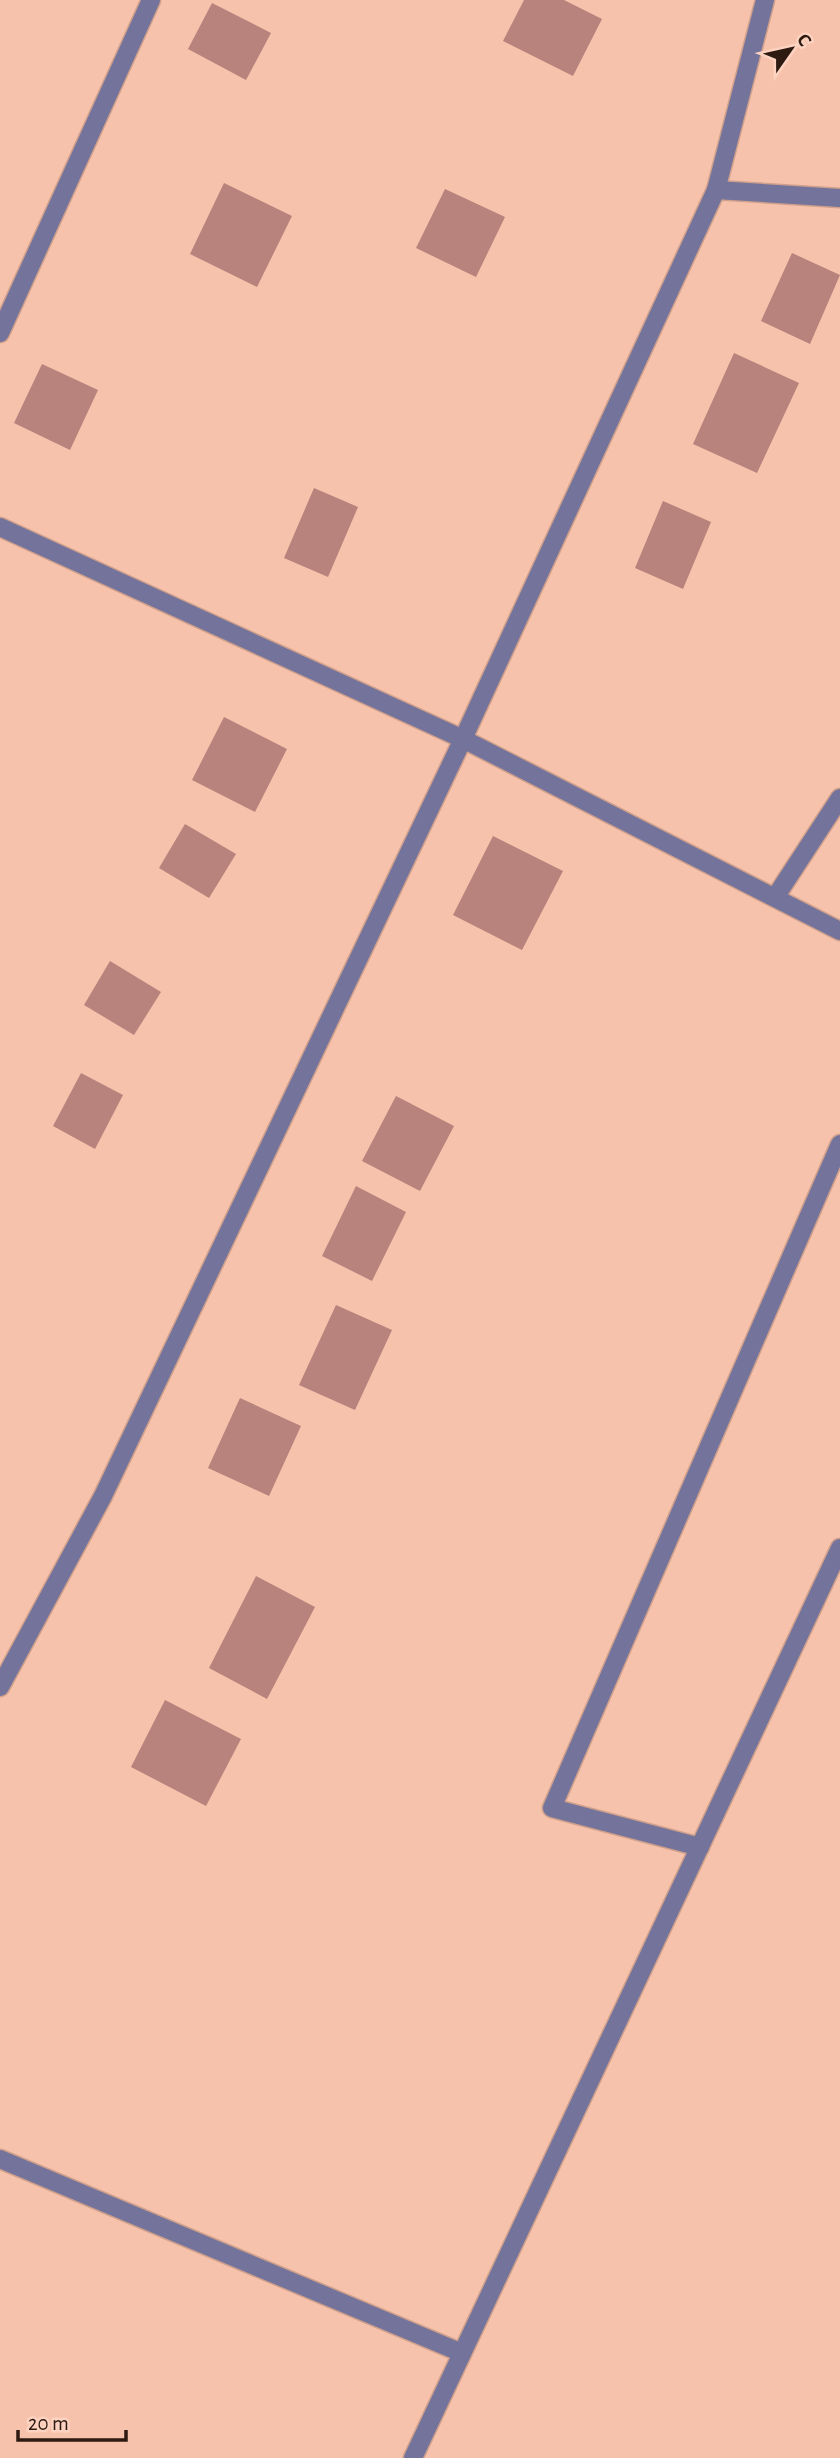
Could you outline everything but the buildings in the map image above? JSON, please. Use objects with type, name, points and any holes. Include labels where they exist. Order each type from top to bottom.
[{"type":"street","points":[[0,333],[151,0]]},
{"type":"street","points":[[0,1687],[103,1496],[463,739],[716,190],[765,0]]},
{"type":"street","points":[[716,190],[840,198]]},
{"type":"street","points":[[0,527],[463,739],[776,896],[840,931]]},
{"type":"street","points":[[776,896],[840,798]]},
{"type":"street","points":[[700,1847],[552,1808],[840,1144]]},
{"type":"street","points":[[413,2458],[840,1548]]},
{"type":"street","points":[[0,2159],[462,2353]]}]
